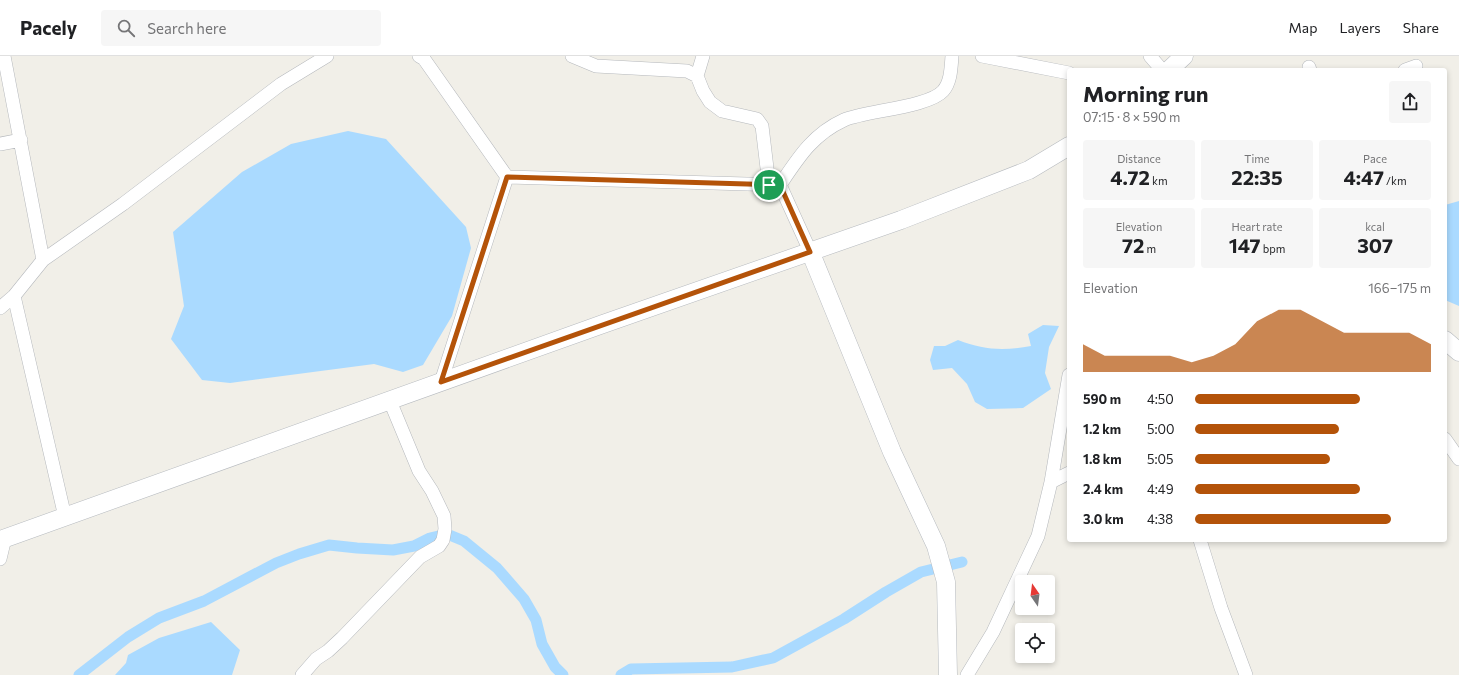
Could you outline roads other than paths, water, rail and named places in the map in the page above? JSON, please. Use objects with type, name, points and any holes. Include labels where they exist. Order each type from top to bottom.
[{"type":"main road","points":[[2,539],[901,220],[1029,170],[1067,147]]},
{"type":"main road","points":[[810,252],[892,452],[936,546],[946,582],[948,675]]},
{"type":"main road","points":[[1447,342],[1459,352]]},
{"type":"street","points":[[4,56],[43,260]]},
{"type":"street","points":[[0,308],[14,296],[43,260],[124,204],[281,84],[327,56]]},
{"type":"street","points":[[419,56],[424,59],[507,177]]},
{"type":"street","points":[[572,56],[596,66],[681,70],[697,76]]},
{"type":"street","points":[[703,56],[697,76],[703,92],[710,102],[722,111],[757,119],[762,126],[775,185],[810,252]]},
{"type":"street","points":[[775,185],[813,140],[828,129],[845,120],[929,100],[943,91],[950,79],[952,56]]},
{"type":"street","points":[[982,56],[1067,73]]},
{"type":"street","points":[[1150,56],[1160,68]]},
{"type":"street","points":[[0,144],[20,140]]},
{"type":"street","points":[[507,177],[775,185]]},
{"type":"street","points":[[441,382],[507,177]]},
{"type":"street","points":[[14,296],[65,517]]},
{"type":"street","points":[[967,675],[993,632],[1038,536],[1052,482],[1067,388]]},
{"type":"street","points":[[302,675],[316,659],[328,651],[342,638],[420,557],[439,546],[444,535],[444,516],[432,491],[419,471],[390,401]]},
{"type":"street","points":[[1447,442],[1459,459]]},
{"type":"street","points":[[1052,482],[1067,475]]},
{"type":"street","points":[[0,559],[2,539]]},
{"type":"street","points":[[1201,542],[1221,608],[1246,675]]},
{"type":"water","points":[[348,131],[386,139],[466,227],[471,248],[452,316],[423,365],[403,372],[374,364],[230,383],[202,380],[171,339],[184,306],[173,232],[242,172],[291,144]]},
{"type":"water","points":[[1459,201],[1459,306],[1447,301],[1447,204]]},
{"type":"water","points":[[1043,325],[1059,326],[1049,347],[1045,373],[1051,389],[1023,408],[987,409],[975,402],[967,384],[952,368],[933,370],[930,360],[934,346],[945,346],[958,340],[976,346],[994,349],[1011,349],[1031,346],[1028,334]]},
{"type":"water","points":[[211,622],[240,650],[232,675],[115,675],[126,663],[128,655],[159,638]]},
{"type":"waterway","points":[[79,675],[128,637],[159,618],[204,601],[276,563],[299,554],[329,545],[393,550],[414,546],[430,538],[447,534],[464,541],[497,568],[524,599],[536,620],[542,644],[555,667],[563,675]]},
{"type":"waterway","points":[[621,675],[631,669],[732,667],[773,658],[844,619],[921,572],[962,562]]}]
